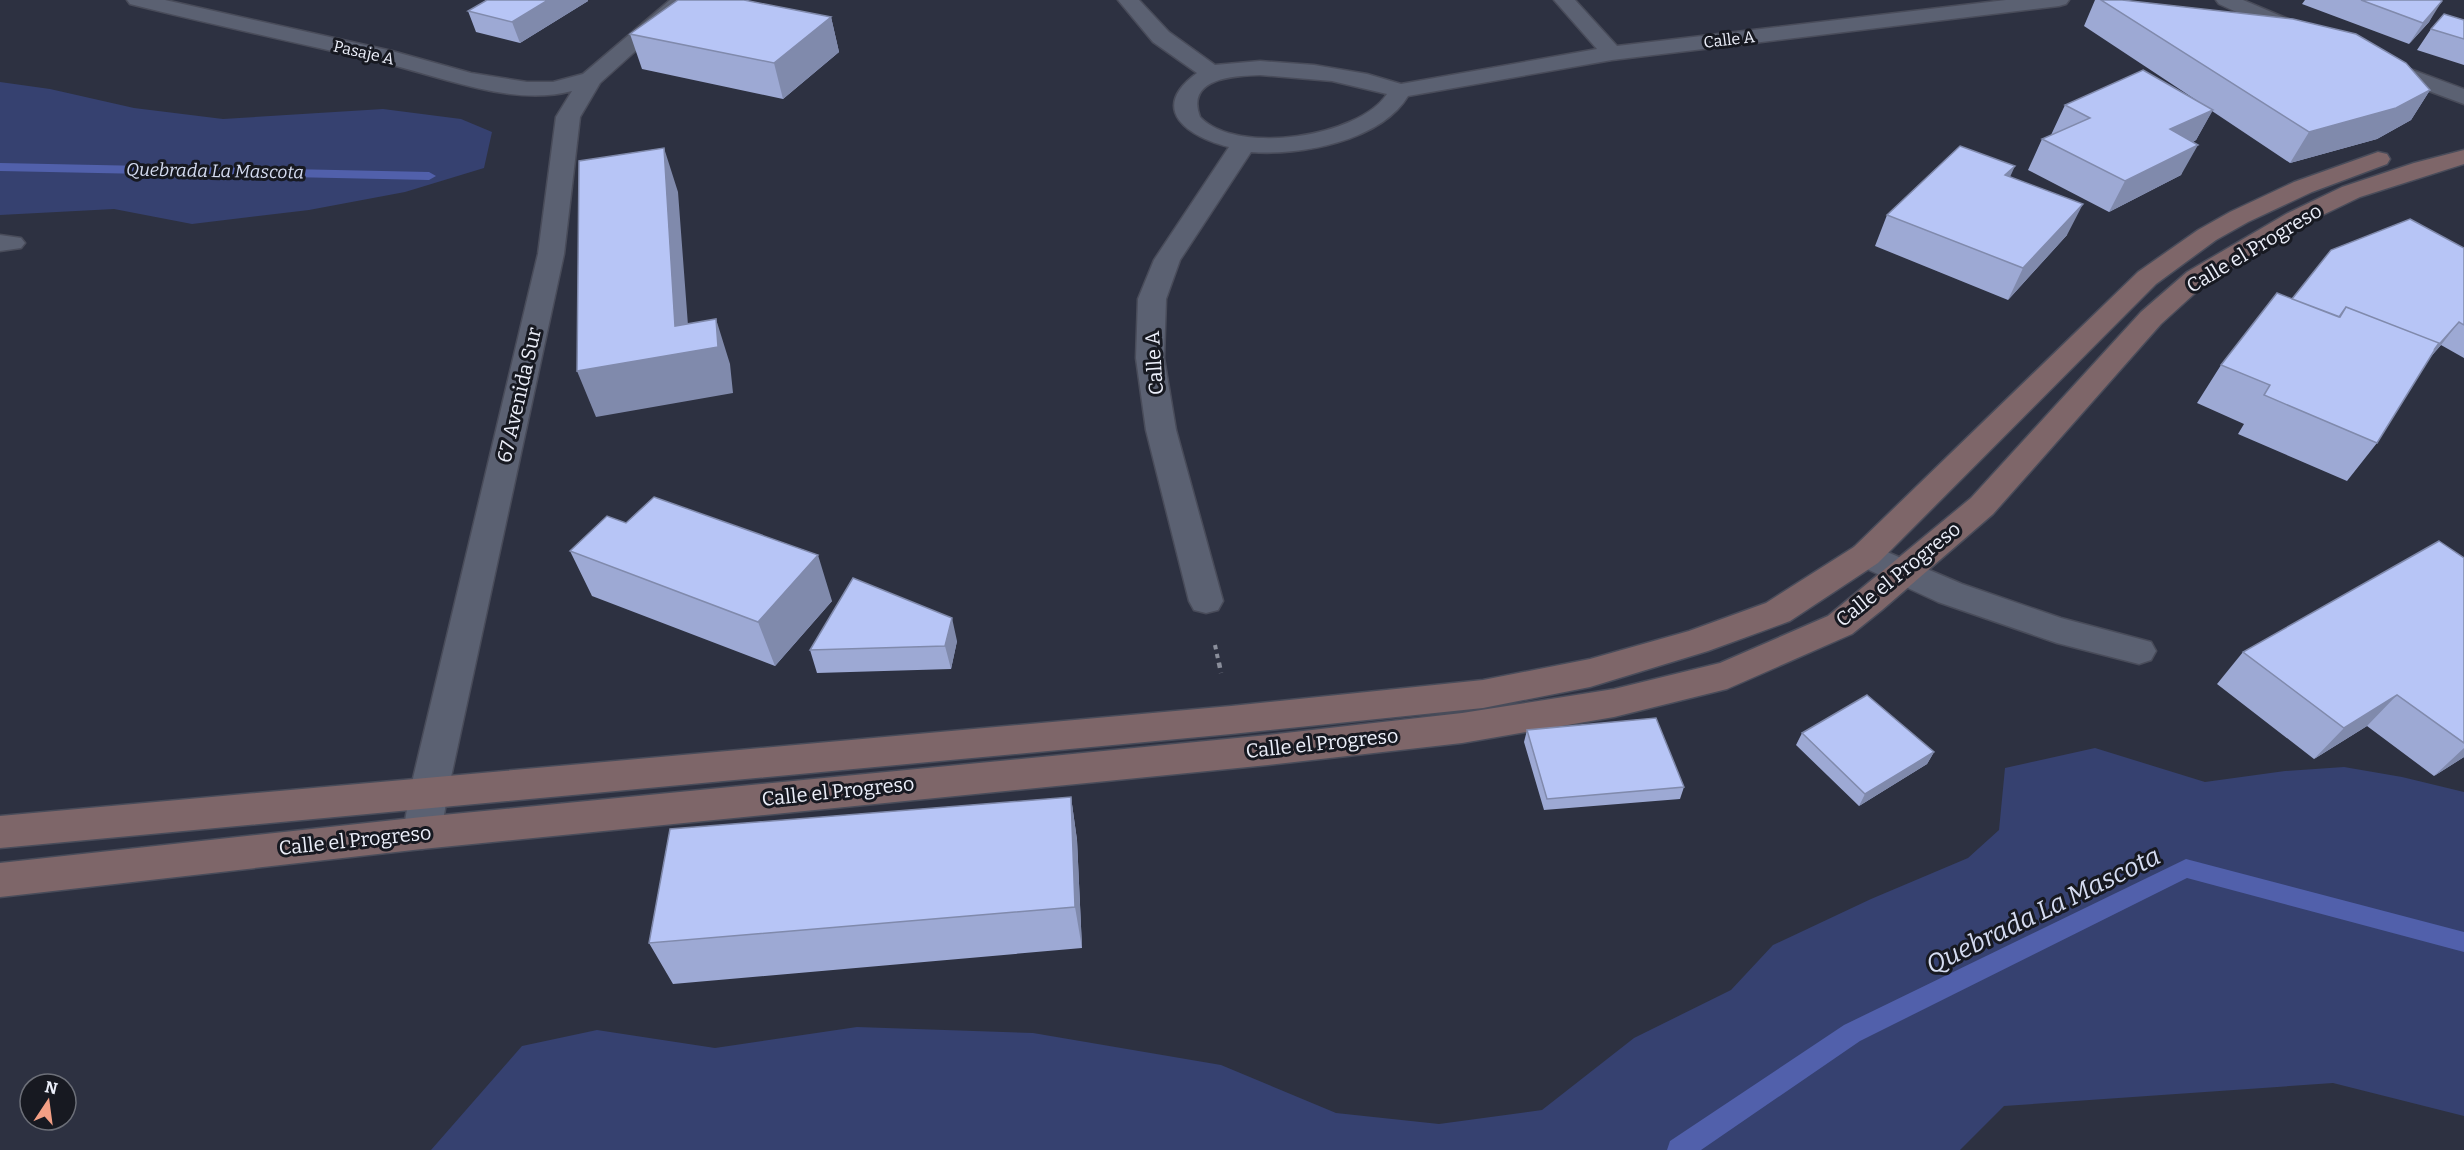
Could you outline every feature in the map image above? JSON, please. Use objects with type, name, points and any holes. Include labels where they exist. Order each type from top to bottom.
[{"type":"street","name":"Pasaje A","points":[[137,0],[392,58],[469,79],[527,89],[554,89],[591,79]]},
{"type":"street","name":"67 Avenida Sur","points":[[422,832],[429,791],[551,254],[568,117],[591,79],[682,0]]},
{"type":"street","points":[[1128,0],[1134,10],[1161,37],[1212,73]]},
{"type":"street","points":[[1564,0],[1612,53]]},
{"type":"street","name":"Calle A","points":[[1400,91],[1612,53],[2059,0]]},
{"type":"street","points":[[2226,0],[2314,38]]},
{"type":"street","points":[[2369,60],[2464,97]]},
{"type":"street","points":[[1244,69],[1290,70],[1344,77],[1384,85],[1400,91],[1397,100],[1382,116],[1356,129],[1287,143],[1255,145],[1233,141],[1196,126],[1187,115],[1186,102],[1193,88],[1212,73],[1244,69]]},
{"type":"street","name":"Calle el Progreso","points":[[0,832],[429,791],[1231,720],[1483,694],[1590,673],[1696,642],[1778,612],[1866,555],[2123,300],[2147,278],[2207,235],[2272,201],[2333,175],[2412,149],[2464,137]]},
{"type":"street","name":"Calle A","points":[[1206,602],[1161,430],[1150,358],[1152,299],[1167,260],[1244,143]]},
{"type":"street","name":"Calle el Progreso","points":[[0,880],[422,832],[1462,728],[1614,704],[1727,675],[1840,625],[1904,572],[1982,506],[2151,318],[2196,279],[2295,219],[2350,192],[2423,168],[2464,158]]},
{"type":"street","points":[[1866,555],[1950,593],[2046,626],[2139,651]]},
{"type":"path","points":[[1206,602],[1231,720]]},
{"type":"shaded area","points":[[0,82],[50,89],[134,108],[223,119],[383,109],[461,119],[492,132],[484,168],[405,192],[309,210],[192,224],[114,209],[0,215]]},
{"type":"shaded area","points":[[2095,748],[2205,782],[2285,771],[2344,767],[2402,777],[2464,792],[2464,1116],[2333,1083],[2004,1106],[1960,1150],[431,1150],[522,1046],[597,1030],[715,1048],[857,1027],[1033,1033],[1221,1065],[1336,1113],[1439,1124],[1542,1110],[1634,1038],[1731,990],[1773,945],[1871,899],[1968,858],[1999,830],[2005,768]]},
{"type":"building","points":[[487,0],[548,0],[512,22],[468,11]]},
{"type":"building","points":[[678,0],[744,0],[831,17],[774,63],[630,34]]},
{"type":"building","points":[[2101,0],[2122,0],[2293,19],[2356,34],[2406,63],[2430,90],[2396,108],[2309,132]]},
{"type":"building","points":[[2361,0],[2440,0],[2442,1],[2423,23]]},
{"type":"building","points":[[2444,14],[2464,20],[2464,39],[2431,29]]},
{"type":"building","points":[[2143,70],[2213,110],[2170,129],[2198,145],[2125,181],[2042,139],[2090,118],[2065,105]]},
{"type":"building","points":[[1960,146],[2015,166],[2005,175],[2083,204],[2023,268],[1887,215]]},
{"type":"building","points":[[664,148],[675,326],[716,319],[718,347],[577,371],[579,161]]},
{"type":"building","points":[[2410,219],[2464,248],[2464,325],[2459,322],[2434,350],[2439,343],[2346,307],[2339,317],[2292,299],[2331,250]]},
{"type":"building","points":[[2277,293],[2340,317],[2346,307],[2439,343],[2377,443],[2264,395],[2270,385],[2221,365]]},
{"type":"building","points":[[654,497],[818,555],[758,622],[570,551],[607,516],[626,523]]},
{"type":"building","points":[[2439,541],[2464,558],[2464,743],[2397,695],[2344,728],[2243,652]]},
{"type":"building","points":[[853,578],[952,618],[945,646],[810,650]]},
{"type":"building","points":[[1867,695],[1934,752],[1865,794],[1802,733]]},
{"type":"building","points":[[1656,718],[1684,787],[1547,799],[1527,730]]},
{"type":"building","points":[[1071,797],[1075,907],[649,943],[670,829]]},
{"type":"waterway","name":"Quebrada La Mascota","points":[[0,167],[429,176]]},
{"type":"waterway","name":"Quebrada La Mascota","points":[[1679,1150],[1852,1033],[2186,868],[2464,942]]}]
